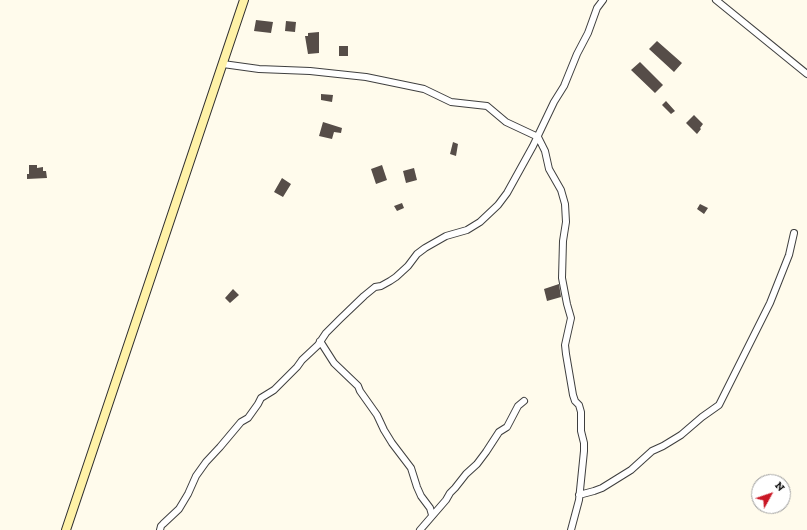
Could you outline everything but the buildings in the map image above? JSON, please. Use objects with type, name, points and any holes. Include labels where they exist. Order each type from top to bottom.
[{"type":"street","points":[[66,530],[244,0]]},
{"type":"street","points":[[160,530],[161,526],[179,509],[196,476],[206,462],[241,422],[248,418],[261,398],[274,390],[297,367],[340,319],[375,287],[380,286],[396,277],[408,266],[417,254],[425,248],[446,236],[467,230],[480,222],[498,205],[538,137],[551,108],[564,86],[588,33],[597,8],[604,0]]},
{"type":"street","points":[[716,0],[807,74]]},
{"type":"street","points":[[223,64],[259,69],[310,71],[366,77],[424,89],[451,102],[487,106],[506,122],[538,137],[545,151],[549,168],[561,190],[565,204],[566,222],[563,241],[562,278],[571,318],[565,345],[573,395],[581,412],[581,432],[584,443],[584,459],[579,495],[571,530]]},
{"type":"street","points":[[579,495],[602,488],[631,470],[652,451],[681,435],[719,405],[770,303],[789,255],[794,233]]},
{"type":"street","points":[[320,341],[334,363],[358,386],[392,443],[411,468],[421,496],[430,508],[432,515]]},
{"type":"street","points":[[420,530],[466,474],[480,460],[499,432],[507,427],[518,406],[524,401]]}]
